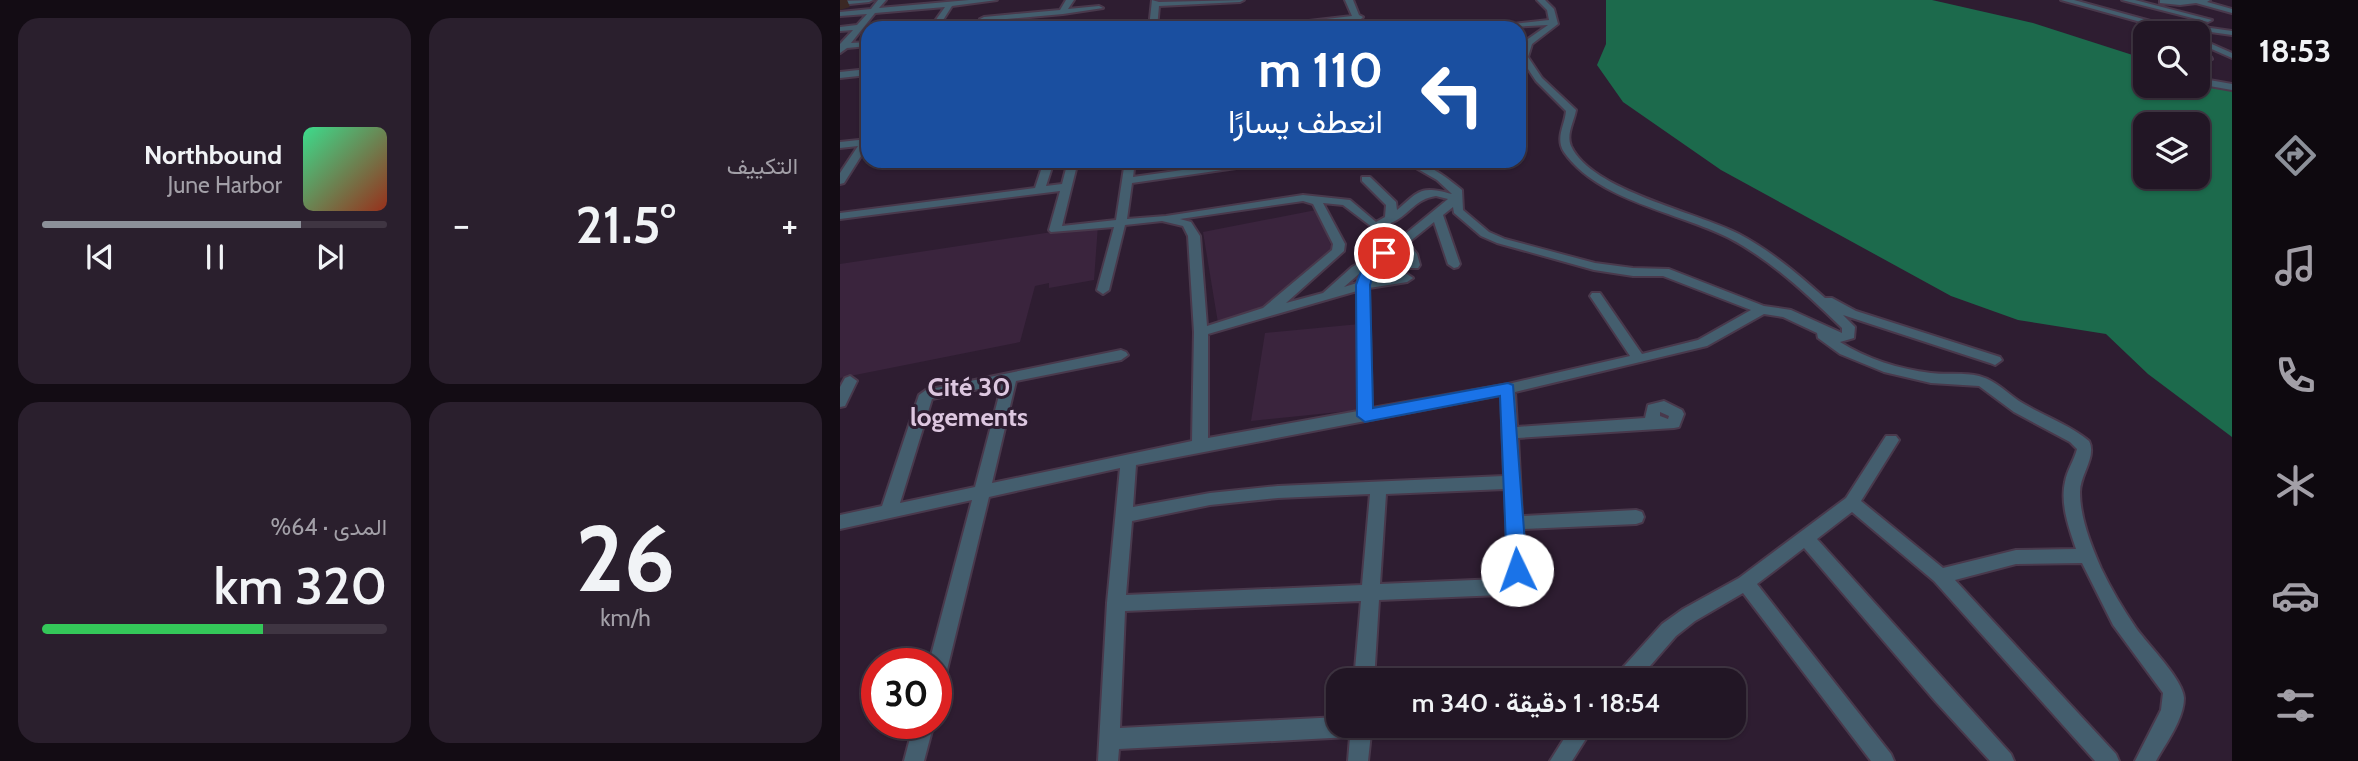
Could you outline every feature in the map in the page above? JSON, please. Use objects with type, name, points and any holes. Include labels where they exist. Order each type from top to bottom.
[{"type":"street","points":[[840,3],[869,0]]},
{"type":"street","points":[[865,21],[882,0]]},
{"type":"street","points":[[840,15],[923,3],[950,4],[993,0]]},
{"type":"street","points":[[984,19],[993,0]]},
{"type":"street","points":[[1063,12],[1070,0]]},
{"type":"street","points":[[1154,21],[1156,2],[1192,0],[1201,4],[1240,0]]},
{"type":"street","points":[[1349,0],[1360,21]]},
{"type":"street","points":[[1541,0],[1550,9],[1554,22]]},
{"type":"street","points":[[2066,0],[2143,21]]},
{"type":"street","points":[[2126,0],[2208,20]]},
{"type":"street","points":[[2161,0],[2203,1],[2232,11]]},
{"type":"street","points":[[939,21],[950,4]]},
{"type":"street","points":[[984,19],[1098,9]]},
{"type":"street","points":[[1325,21],[1359,17]]},
{"type":"street","points":[[1526,25],[1554,22]]},
{"type":"street","points":[[1526,50],[1528,43],[1549,29],[1554,22]]},
{"type":"street","points":[[840,29],[860,27]]},
{"type":"street","points":[[842,48],[860,27]]},
{"type":"street","points":[[2210,30],[2232,33]]},
{"type":"street","points":[[842,48],[861,45]]},
{"type":"street","points":[[2210,46],[2232,56]]},
{"type":"street","points":[[1422,168],[1441,178],[1456,195],[1458,211],[1485,234],[1501,241],[1594,266],[1633,272],[1665,272],[1762,310],[1786,313],[1836,337],[1849,335],[1847,327],[1811,292],[1744,242],[1714,227],[1675,215],[1608,183],[1574,158],[1564,141],[1563,133],[1571,110],[1556,99],[1534,75],[1526,61]]},
{"type":"street","points":[[840,75],[861,73]]},
{"type":"street","points":[[2210,83],[2232,87]]},
{"type":"street","points":[[840,145],[861,143]]},
{"type":"street","points":[[840,181],[861,151]]},
{"type":"street","points":[[1040,190],[1047,168]]},
{"type":"street","points":[[1071,168],[1055,230],[1311,199],[1346,202],[1380,224]]},
{"type":"street","points":[[1103,290],[1121,221],[1129,168]]},
{"type":"street","points":[[1174,168],[1177,174]]},
{"type":"street","points":[[1127,181],[1218,168]]},
{"type":"street","points":[[1365,416],[1363,285],[1380,224],[1392,204],[1366,179]]},
{"type":"street","points":[[840,216],[1066,187]]},
{"type":"street","points":[[1380,224],[1402,212],[1419,195],[1456,195]]},
{"type":"street","points":[[1327,296],[1356,270],[1401,243],[1456,195]]},
{"type":"street","points":[[1268,311],[1338,251],[1339,244],[1321,206],[1311,199]]},
{"type":"street","points":[[1437,214],[1454,264]]},
{"type":"street","points":[[1162,218],[1187,224],[1194,236],[1201,332],[1200,445]]},
{"type":"street","points":[[1401,243],[1411,254],[1414,265]]},
{"type":"street","points":[[1201,332],[1363,285],[1406,278]]},
{"type":"street","points":[[1811,292],[1852,314],[1995,359]]},
{"type":"street","points":[[1596,296],[1639,359]]},
{"type":"street","points":[[840,522],[1200,445],[1508,389],[1639,359],[1702,343],[1762,310]]},
{"type":"street","points":[[1816,328],[1830,343],[1852,355],[1916,375],[1972,379],[1991,385],[2026,414],[2076,438],[2084,445],[2085,451],[2073,480],[2072,490],[2080,535],[2087,556],[2118,618],[2169,685],[2174,698],[2145,761]]},
{"type":"street","points":[[889,511],[926,395],[1121,355]]},
{"type":"street","points":[[943,648],[1010,379]]},
{"type":"street","points":[[840,402],[850,380]]},
{"type":"street","points":[[1116,603],[1501,587],[1512,580],[1517,570],[1508,389]]},
{"type":"street","points":[[1510,433],[1657,423]]},
{"type":"street","points":[[1635,668],[1669,630],[1689,615],[1745,583],[1852,503],[1891,440]]},
{"type":"street","points":[[1108,761],[1116,603],[1129,460]]},
{"type":"street","points":[[1126,514],[1210,499],[1278,492],[1512,482]]},
{"type":"street","points":[[1365,668],[1378,488]]},
{"type":"street","points":[[1852,503],[1940,576],[2109,761]]},
{"type":"street","points":[[1514,523],[1636,517]]},
{"type":"street","points":[[1805,537],[2004,761]]},
{"type":"street","points":[[1940,576],[2016,557],[2087,556]]},
{"type":"street","points":[[1745,583],[1884,761]]},
{"type":"street","points":[[1110,740],[1326,728]]},
{"type":"street","points":[[1358,761],[1361,738]]},
{"type":"street","points":[[1560,761],[1576,738]]},
{"type":"street","points":[[914,761],[920,739]]},
{"type":"shaded area","points":[[1316,210],[1333,250],[1265,308],[1218,323],[1203,232]]},
{"type":"shaded area","points":[[1098,225],[1094,280],[1049,288],[1049,283],[1035,286],[1020,342],[840,378],[840,264]]},
{"type":"shaded area","points":[[1360,324],[1359,410],[1251,421],[1265,333]]},
{"type":"green space","points":[[1606,0],[1932,0],[2033,23],[2133,55],[2133,98],[2210,98],[2210,81],[2232,91],[2232,437],[2148,374],[2106,334],[2018,320],[1951,296],[1721,170],[1623,102],[1597,65],[1606,44]]},
{"type":"district","name":"Cité 30 logements","points":[[969,402]]},
{"type":"route","points":[[1384,253],[1371,261],[1363,285],[1365,416],[1508,389],[1517,570]]}]
